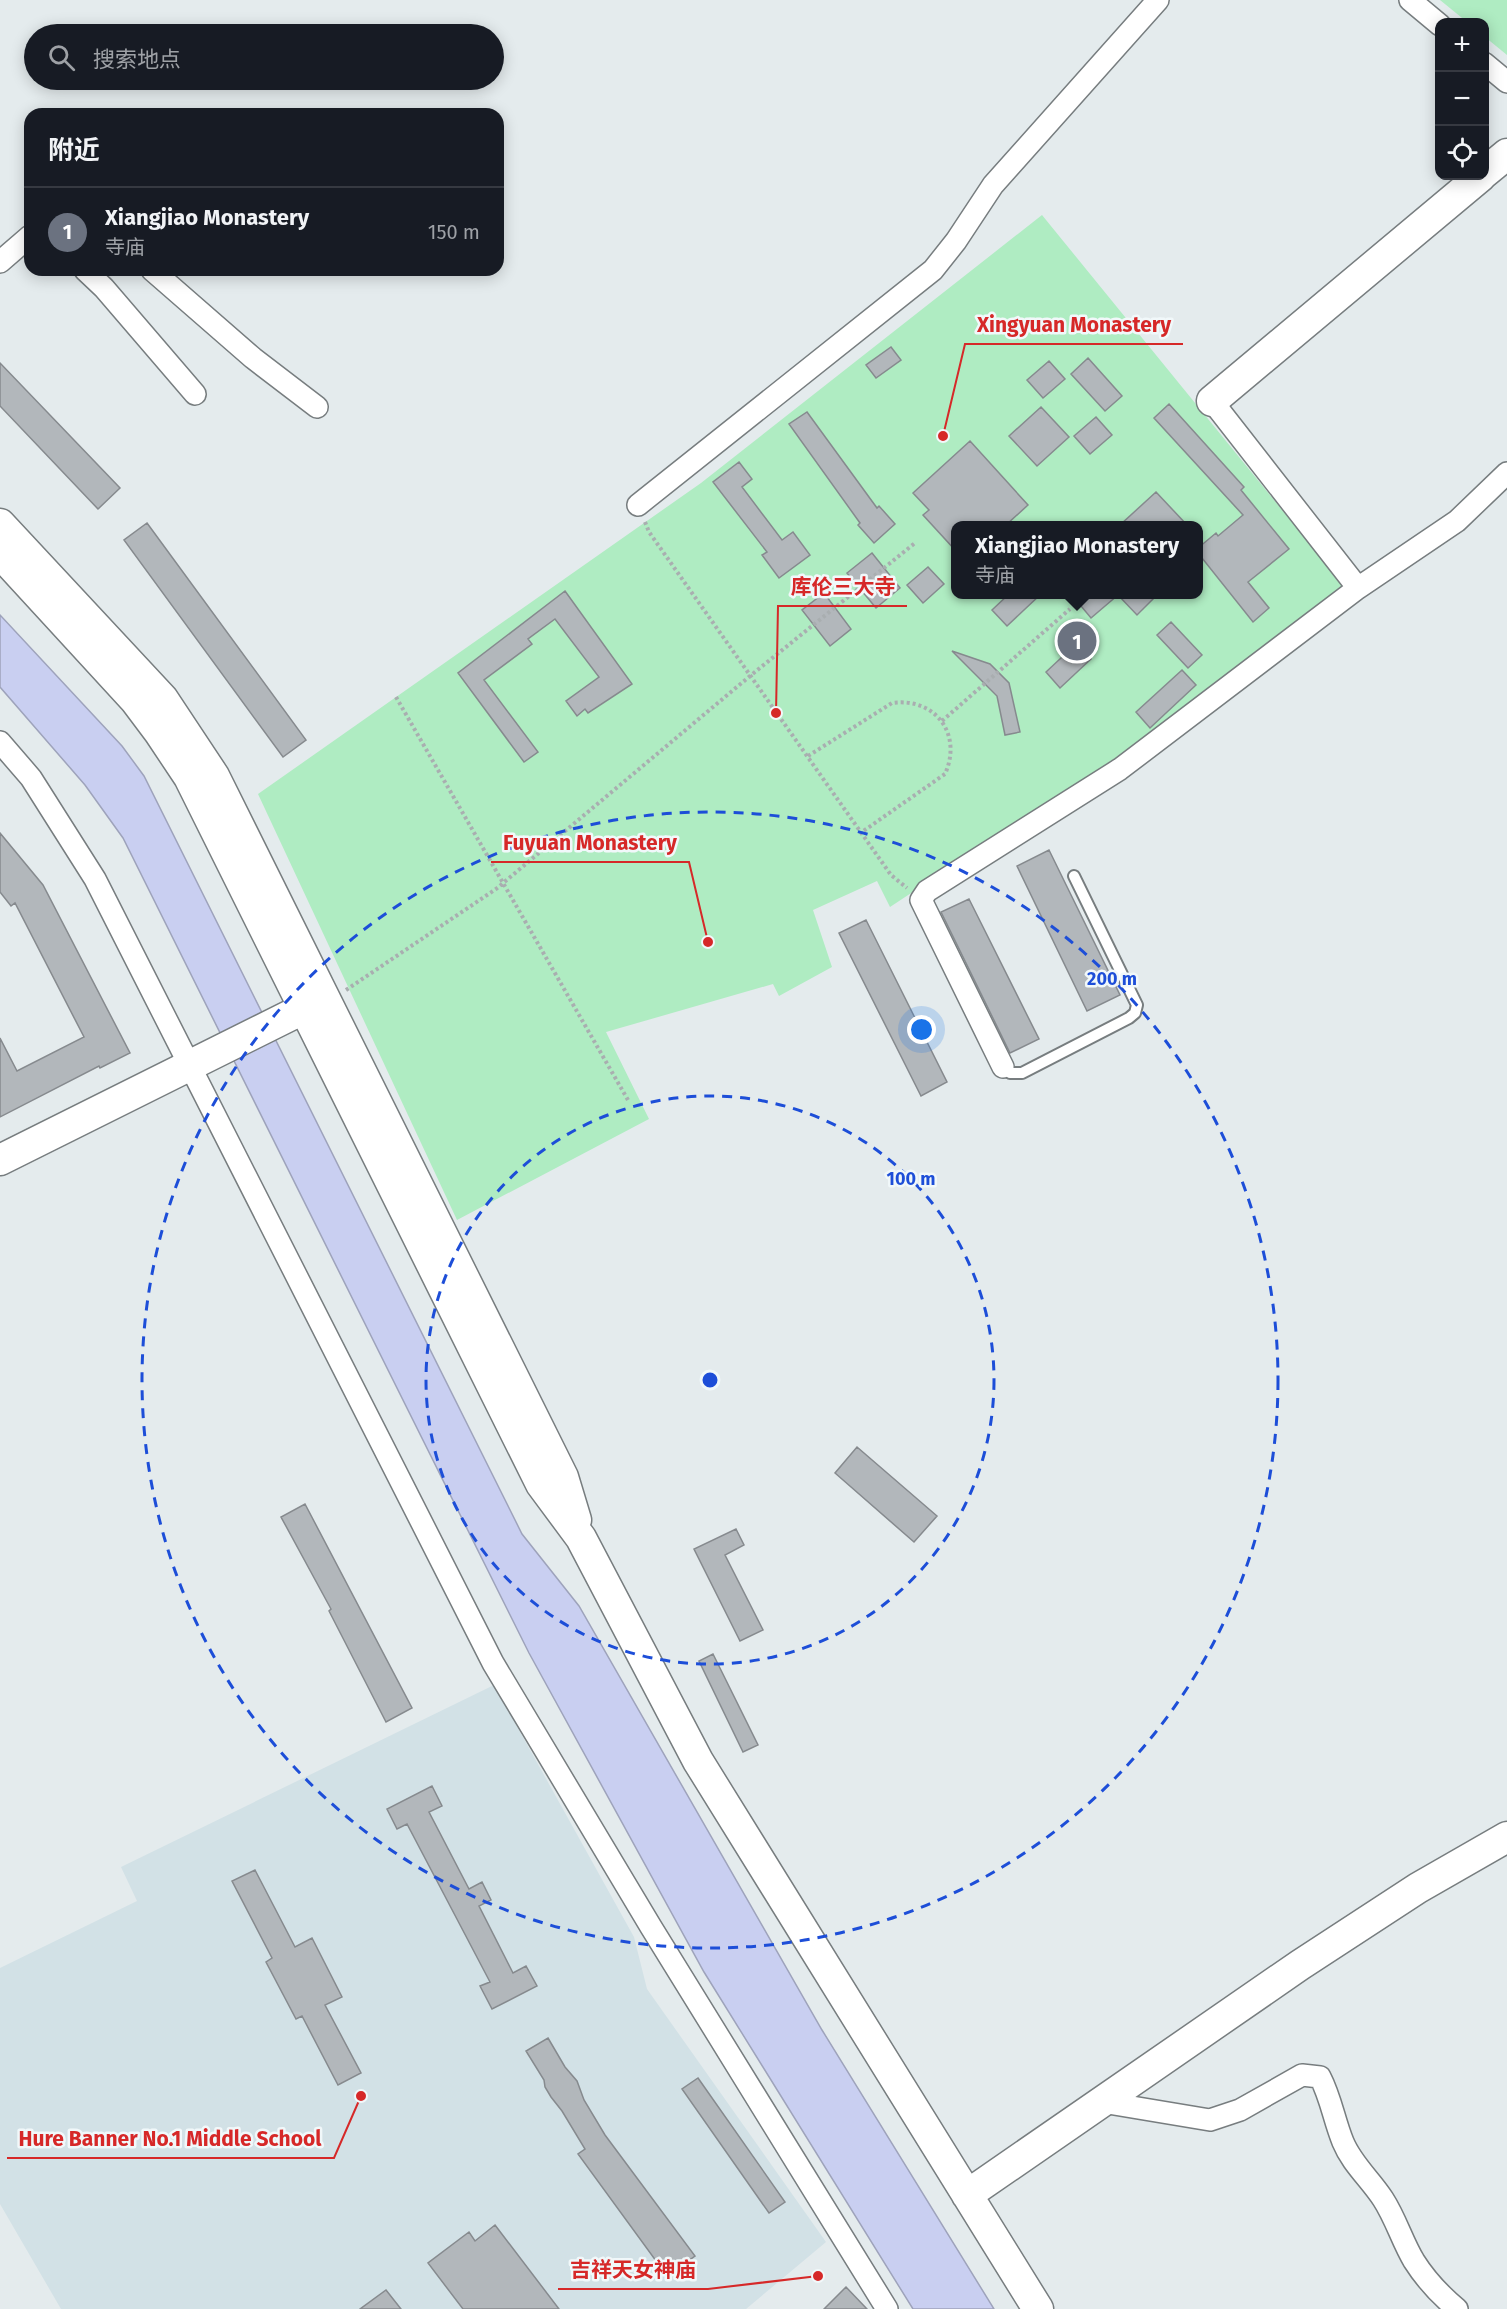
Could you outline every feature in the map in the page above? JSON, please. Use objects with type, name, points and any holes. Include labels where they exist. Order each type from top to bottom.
[{"type":"main road","points":[[1489,169],[1507,154]]},
{"type":"main road","points":[[1212,401],[1476,180]]},
{"type":"main road","points":[[0,524],[125,656],[163,699],[189,735],[214,776],[316,1005]]},
{"type":"main road","points":[[0,553],[135,700],[189,777],[316,1005],[563,1477],[581,1538],[698,1761],[1038,2309]]},
{"type":"main road","points":[[0,1160],[316,1005]]},
{"type":"main road","points":[[967,2195],[1300,1965],[1418,1888],[1507,1837]]},
{"type":"street","points":[[638,505],[933,270],[956,241],[993,185],[1158,0]]},
{"type":"street","points":[[1410,0],[1435,21]]},
{"type":"street","points":[[1489,66],[1507,82]]},
{"type":"street","points":[[0,262],[24,241]]},
{"type":"street","points":[[91,276],[195,393]]},
{"type":"street","points":[[159,276],[253,358],[317,407]]},
{"type":"street","points":[[1212,401],[1358,588]]},
{"type":"street","points":[[1003,1067],[921,900],[927,891],[1120,769],[1358,588],[1457,521],[1507,473]]},
{"type":"street","points":[[0,742],[31,778],[95,879],[493,1663],[651,1927],[887,2309]]},
{"type":"street","points":[[1102,2102],[1210,2120],[1240,2110],[1302,2075],[1320,2077],[1329,2094],[1343,2143],[1355,2164],[1394,2217],[1413,2259],[1434,2289],[1457,2309]]},
{"type":"lane","points":[[1003,1067],[1010,1073],[1022,1073],[1135,1013],[1137,1005],[1074,876]]},
{"type":"path","points":[[638,505],[649,532],[891,875],[921,900]]},
{"type":"path","points":[[316,1005],[503,883],[750,676],[915,543]]},
{"type":"path","points":[[942,721],[1070,609]]},
{"type":"path","points":[[396,697],[628,1101]]},
{"type":"path","points":[[807,756],[892,703],[903,702],[925,706],[942,721],[951,741],[950,764],[945,774],[861,832]]},
{"type":"shaded area","points":[[494,1685],[634,1937],[647,1989],[826,2242],[746,2309],[61,2309],[0,2204],[0,1968],[137,1901],[121,1867]]},
{"type":"green space","points":[[1440,0],[1507,0],[1507,55],[1489,40],[1489,18],[1462,18]]},
{"type":"green space","points":[[1042,215],[1344,586],[1158,730],[890,907],[877,881],[813,910],[832,967],[779,996],[773,984],[606,1032],[649,1119],[457,1220],[258,794],[701,483]]},
{"type":"water","points":[[0,615],[122,746],[144,776],[522,1534],[579,1606],[822,2030],[994,2309],[913,2309],[704,1972],[529,1653],[123,838],[85,785],[0,687]]},
{"type":"building","points":[[891,347],[901,360],[876,378],[866,365]]},
{"type":"building","points":[[1088,358],[1122,396],[1105,411],[1071,374]]},
{"type":"building","points":[[1049,361],[1065,379],[1043,398],[1027,380]]},
{"type":"building","points":[[0,363],[120,488],[98,509],[0,406]]},
{"type":"building","points":[[1169,404],[1244,487],[1241,490],[1289,549],[1248,582],[1269,608],[1253,622],[1203,559],[1203,544],[1216,533],[1218,536],[1243,515],[1154,418]]},
{"type":"building","points":[[1041,407],[1069,437],[1037,466],[1009,436]]},
{"type":"building","points":[[807,412],[877,508],[879,506],[895,524],[874,543],[858,525],[860,523],[789,424]]},
{"type":"building","points":[[1096,417],[1112,435],[1090,454],[1074,436]]},
{"type":"building","points":[[970,441],[1028,505],[1010,521],[951,521],[951,546],[923,515],[929,510],[913,493]]},
{"type":"building","points":[[739,462],[752,479],[742,487],[782,540],[793,532],[810,555],[779,578],[762,555],[767,552],[713,482]]},
{"type":"building","points":[[1156,492],[1183,521],[1124,521]]},
{"type":"building","points":[[147,523],[306,740],[283,757],[124,540]]},
{"type":"building","points":[[872,553],[900,588],[876,608],[847,573]]},
{"type":"building","points":[[928,567],[944,584],[923,603],[907,585]]},
{"type":"building","points":[[565,591],[632,684],[588,713],[585,709],[577,716],[566,701],[599,677],[555,619],[528,639],[532,644],[484,680],[538,752],[524,762],[458,673]]},
{"type":"building","points":[[824,593],[851,629],[830,646],[802,610]]},
{"type":"building","points":[[1004,599],[1036,599],[1007,626],[992,610]]},
{"type":"building","points":[[1075,599],[1113,599],[1091,618]]},
{"type":"building","points":[[1122,599],[1153,599],[1137,615]]},
{"type":"building","points":[[1171,622],[1202,655],[1188,668],[1157,635]]},
{"type":"building","points":[[1077,643],[1091,659],[1060,688],[1046,672]]},
{"type":"building","points":[[952,651],[990,664],[1009,683],[1020,732],[1005,735],[997,696]]},
{"type":"building","points":[[1182,670],[1196,685],[1150,728],[1136,712]]},
{"type":"building","points":[[0,833],[43,885],[130,1053],[100,1068],[99,1066],[0,1117],[0,1038],[17,1071],[84,1037],[15,903],[11,906],[0,892]]},
{"type":"building","points":[[1049,850],[1120,995],[1087,1011],[1017,866]]},
{"type":"building","points":[[969,899],[1039,1039],[1010,1053],[941,912]]},
{"type":"building","points":[[866,920],[947,1082],[921,1096],[839,933]]},
{"type":"building","points":[[857,1447],[937,1516],[914,1542],[835,1473]]},
{"type":"building","points":[[305,1504],[412,1708],[386,1722],[329,1611],[331,1609],[281,1517]]},
{"type":"building","points":[[736,1529],[744,1545],[725,1555],[763,1630],[740,1641],[694,1549]]},
{"type":"building","points":[[713,1654],[758,1745],[743,1752],[699,1661]]},
{"type":"building","points":[[432,1786],[442,1806],[429,1812],[469,1889],[482,1882],[491,1900],[479,1906],[513,1973],[526,1966],[537,1986],[492,2009],[480,1986],[490,1982],[407,1824],[397,1829],[387,1809]]},
{"type":"building","points":[[255,1870],[295,1947],[312,1938],[342,1997],[325,2005],[361,2073],[338,2085],[302,2016],[296,2019],[266,1962],[272,1958],[232,1881]]},
{"type":"building","points":[[548,2038],[565,2067],[577,2081],[584,2100],[605,2135],[695,2256],[667,2276],[578,2154],[585,2149],[551,2097],[544,2080],[526,2051]]},
{"type":"building","points":[[698,2078],[785,2202],[769,2213],[682,2089]]},
{"type":"building","points":[[495,2225],[559,2309],[463,2309],[428,2263],[469,2232],[475,2241]]},
{"type":"building","points":[[846,2287],[867,2309],[824,2309]]},
{"type":"building","points":[[386,2290],[401,2309],[360,2309]]},
{"type":"place","name":"Xingyuan Monastery","points":[[943,436]]},
{"type":"place","name":"Xiangjiao Monastery","points":[[1077,641]]},
{"type":"place","name":"库伦三大寺","points":[[776,713]]},
{"type":"place","name":"Fuyuan Monastery","points":[[708,942]]},
{"type":"place","name":"Hure Banner No.1 Middle School","points":[[361,2096]]},
{"type":"place","name":"吉祥天女神庙","points":[[818,2276]]}]
